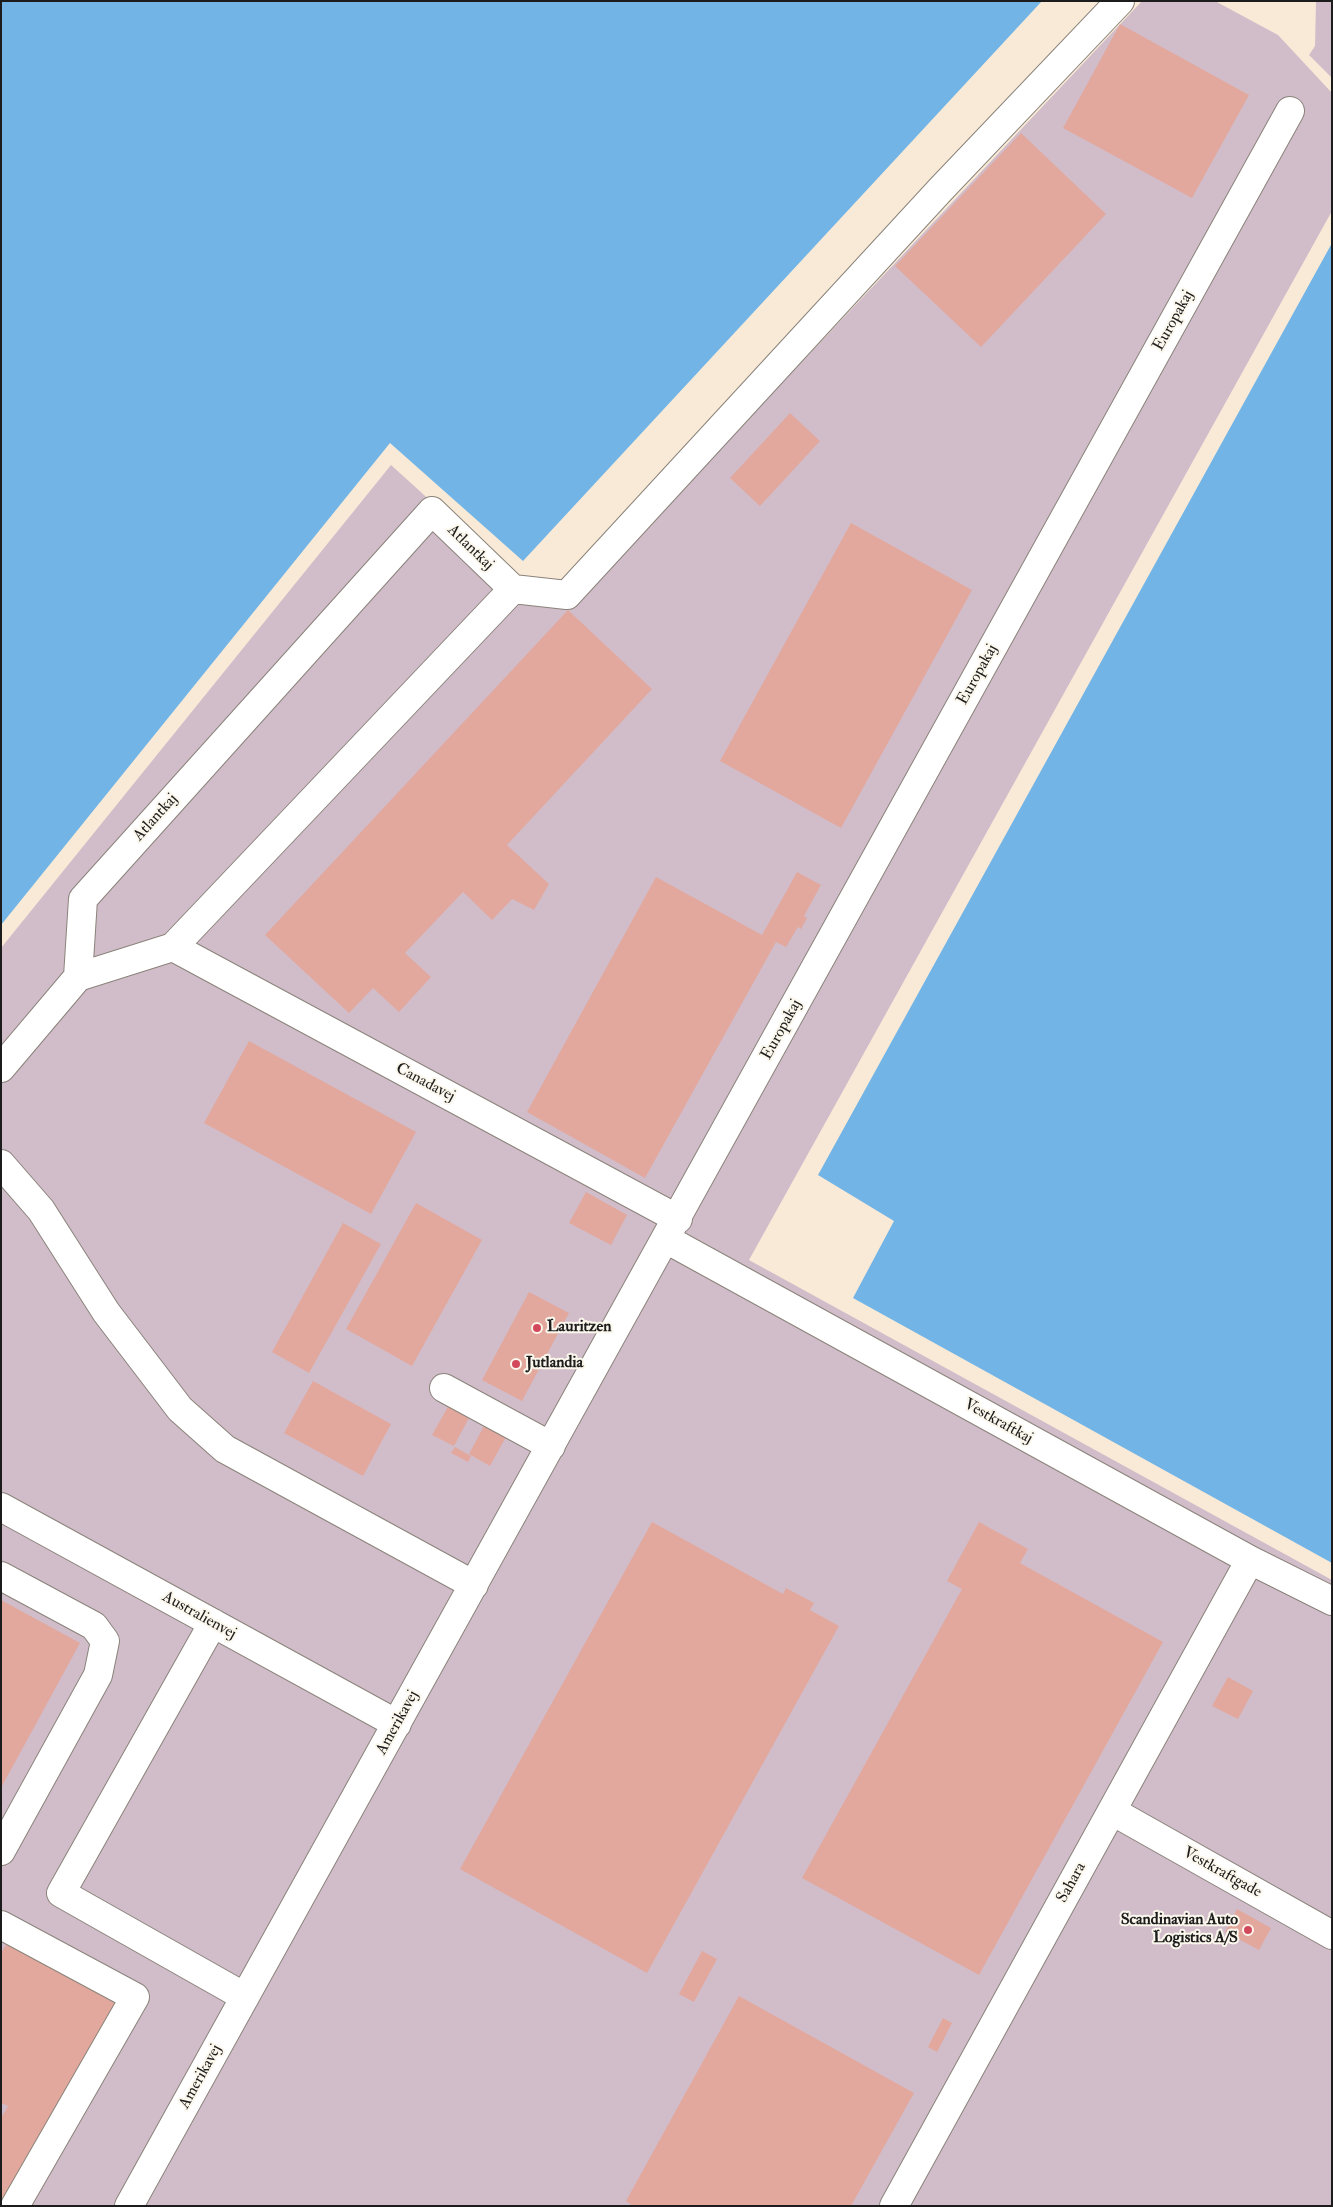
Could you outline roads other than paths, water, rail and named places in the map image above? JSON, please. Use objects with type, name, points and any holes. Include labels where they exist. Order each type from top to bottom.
[{"type":"street","points":[[1,1068],[78,977],[173,946],[513,588],[567,595],[941,189],[1120,1]]},
{"type":"street","name":"Europakaj","points":[[672,1229],[1290,111]]},
{"type":"street","name":"Atlantkaj","points":[[78,977],[83,899],[432,511],[513,588]]},
{"type":"street","name":"Canadavej","points":[[173,946],[672,1229]]},
{"type":"street","points":[[1,1164],[40,1210],[106,1312],[180,1409],[225,1449],[474,1585]]},
{"type":"street","name":"Amerikavej","points":[[129,2206],[672,1229]]},
{"type":"street","name":"Vestkraftkaj","points":[[672,1229],[1250,1560],[1332,1601]]},
{"type":"street","points":[[444,1388],[552,1446]]},
{"type":"street","name":"Australienvej","points":[[1,1507],[397,1724]]},
{"type":"street","name":"Sahara","points":[[894,2206],[1250,1560]]},
{"type":"street","points":[[1,1576],[94,1626],[105,1641],[98,1675],[1,1851]]},
{"type":"street","points":[[213,1623],[61,1893],[245,1998]]},
{"type":"street","name":"Vestkraftgade","points":[[1112,1811],[1332,1936]]},
{"type":"street","points":[[1,1925],[135,1997],[15,2206]]},
{"type":"water","points":[[1,1],[1042,1],[523,561],[390,443],[1,925]]},
{"type":"water","points":[[1332,243],[1332,1563],[853,1298],[894,1221],[818,1175]]},
{"type":"place","name":"Lauritzen","points":[[537,1328]]},
{"type":"place","name":"Jutlandia","points":[[516,1364]]},
{"type":"place","name":"Scandinavian Auto Logistics A/S","points":[[1248,1930]]}]
